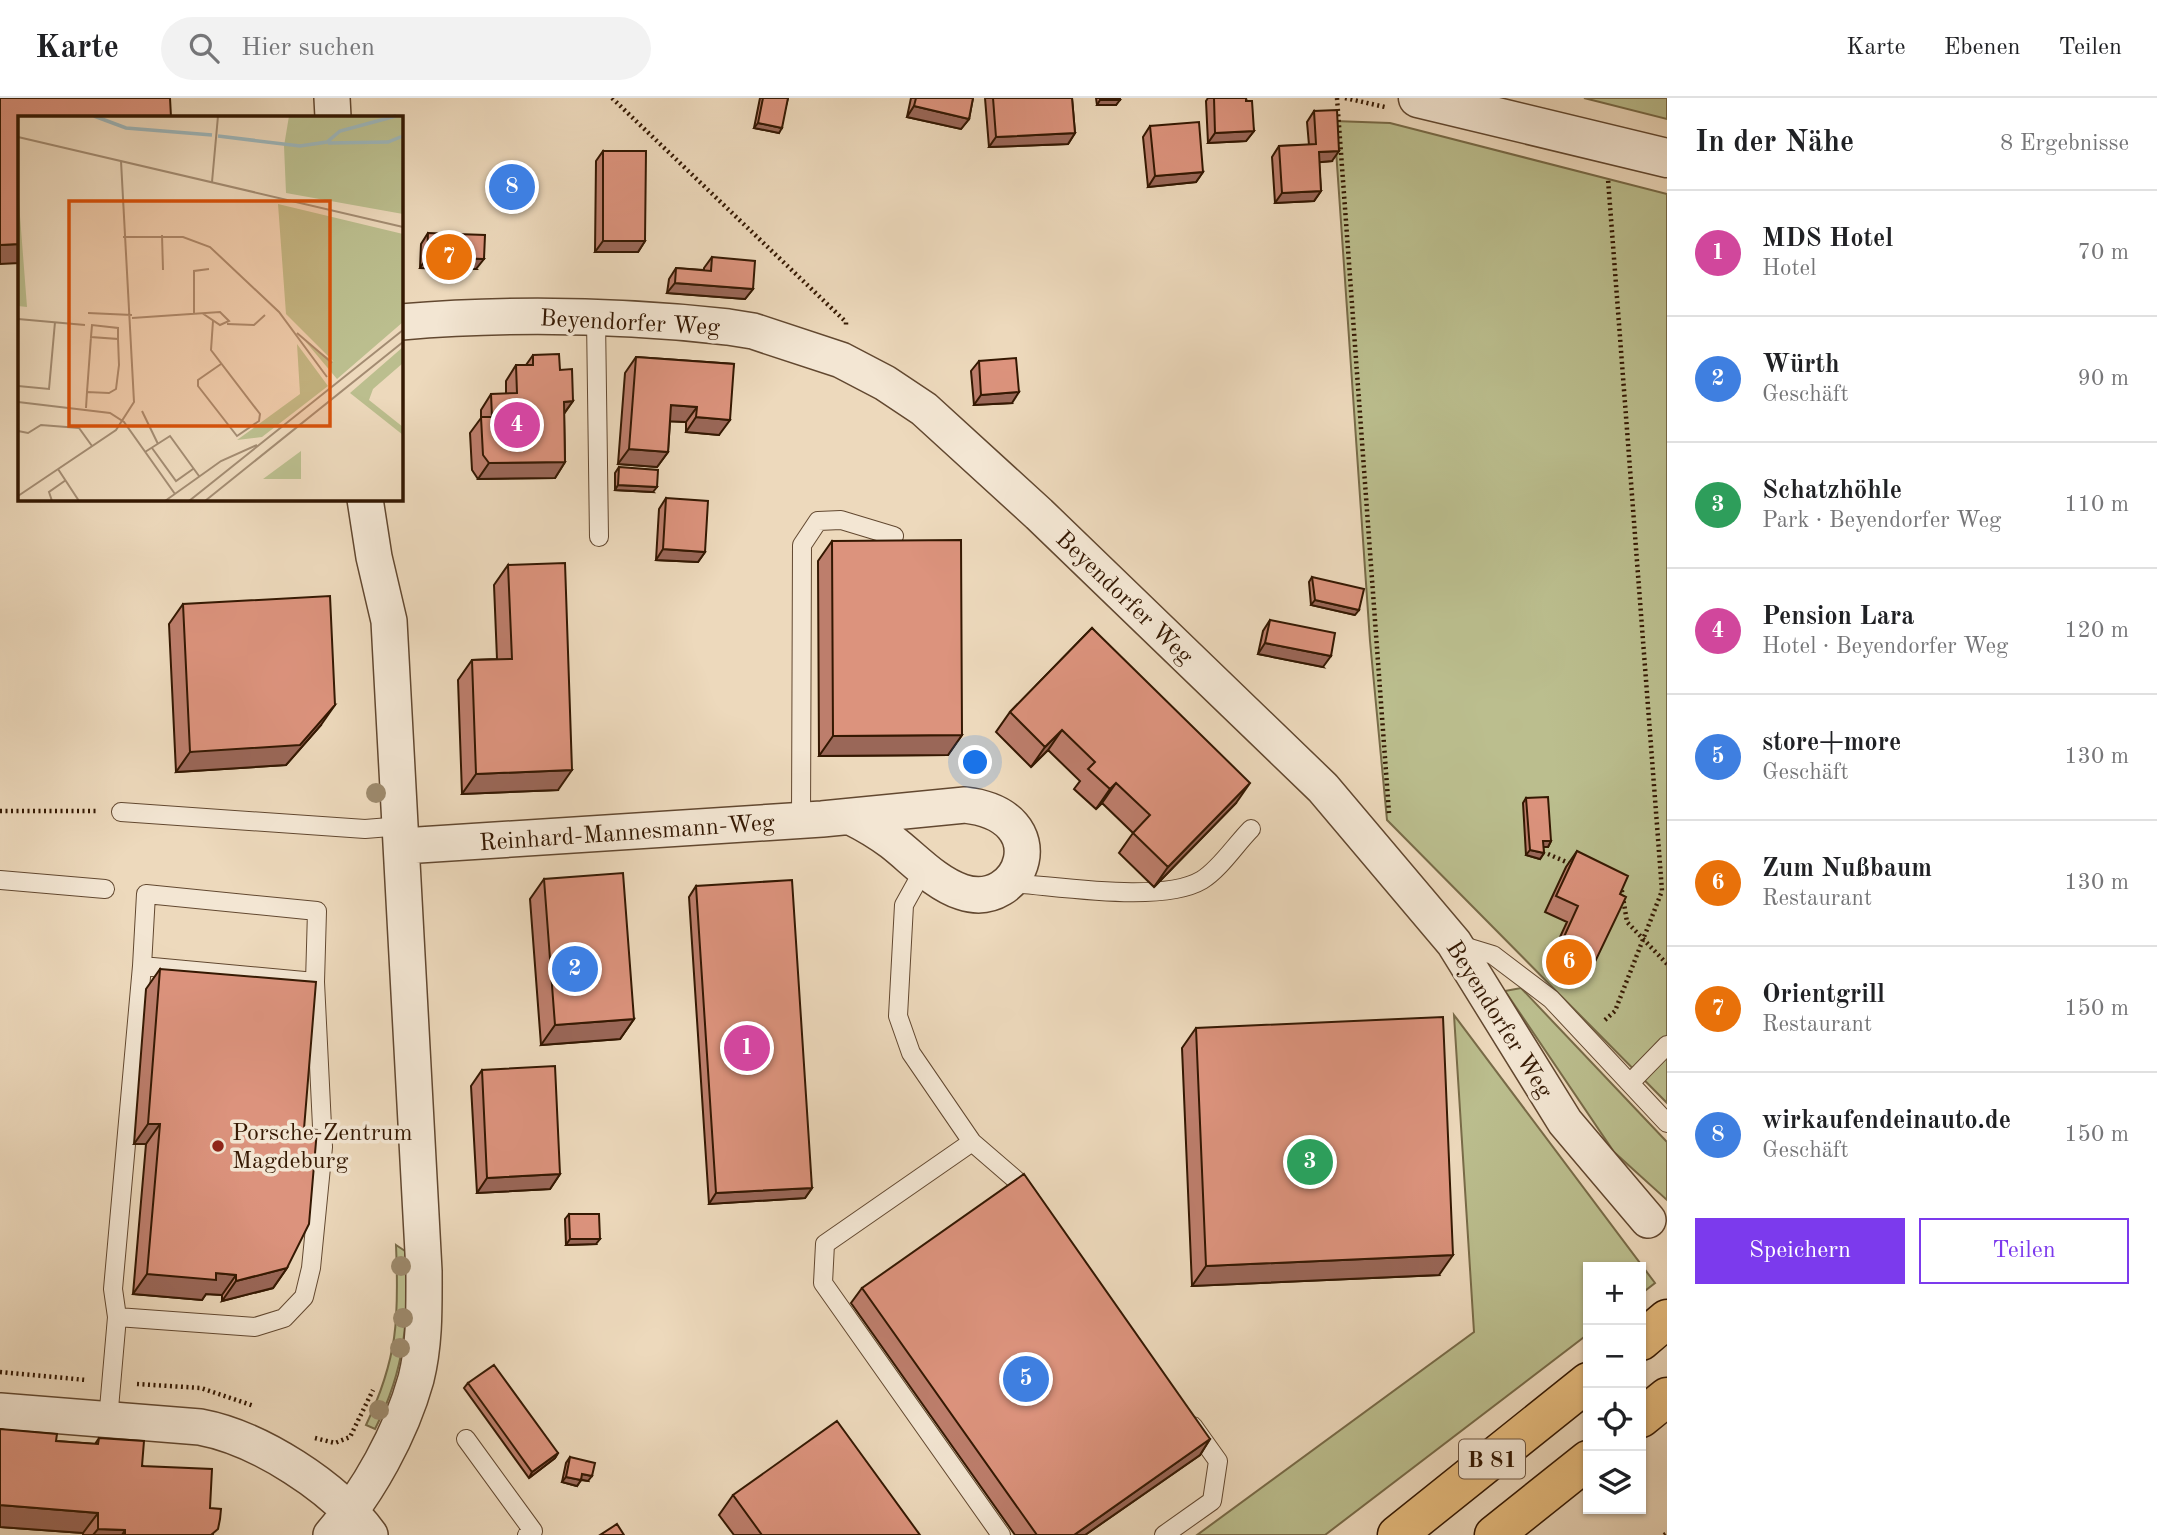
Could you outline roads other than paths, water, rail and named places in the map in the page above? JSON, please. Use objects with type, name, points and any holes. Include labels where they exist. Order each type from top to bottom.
[{"type":"highway","points":[[1646,1336],[1667,1319]]},
{"type":"highway","name":"B 81","points":[[1397,1535],[1583,1386]]},
{"type":"highway","points":[[1646,1414],[1667,1397]]},
{"type":"highway","name":"B 81","points":[[1494,1535],[1583,1464]]},
{"type":"street","points":[[332,98],[333,116]]},
{"type":"street","points":[[1418,98],[1667,158]]},
{"type":"street","name":"Beyendorfer Weg","points":[[402,322],[467,316],[596,318],[728,327],[802,345],[841,360],[886,383],[924,409],[1039,514],[1323,788],[1454,943],[1565,1122],[1648,1220]]},
{"type":"street","points":[[0,1411],[200,1427],[228,1432],[294,1469],[351,1527],[405,1408],[415,1380],[423,1332],[424,1271],[403,836],[389,621],[374,557],[365,500]]},
{"type":"street","name":"Reinhard-Mannesmann-Weg","points":[[403,836],[801,820],[965,805],[984,807],[1003,816],[1018,830],[1022,848],[1020,863],[1010,883]]},
{"type":"street","points":[[851,817],[873,828],[949,888],[966,894],[984,895],[1010,883]]},
{"type":"lane","points":[[596,318],[599,537]]},
{"type":"lane","points":[[801,820],[802,545],[818,521],[841,520],[894,536]]},
{"type":"lane","points":[[121,812],[365,829],[403,836]]},
{"type":"lane","points":[[1010,883],[1154,892],[1181,888],[1204,879],[1251,829]]},
{"type":"lane","points":[[924,869],[904,905],[898,1016],[911,1053],[972,1142],[1016,1180],[1040,1213]]},
{"type":"lane","points":[[0,880],[105,889]]},
{"type":"lane","points":[[108,1420],[117,1317],[113,1289],[146,894],[317,911],[315,982],[323,1147],[311,1268],[304,1297],[284,1318],[255,1327],[117,1317]]},
{"type":"lane","points":[[1454,943],[1493,956],[1551,999],[1667,1123]]},
{"type":"lane","points":[[142,966],[315,982]]},
{"type":"lane","points":[[1630,1083],[1667,1045]]},
{"type":"lane","points":[[972,1142],[825,1244],[823,1283],[1001,1535]]},
{"type":"lane","points":[[1164,1535],[1212,1501],[1218,1461],[1186,1416]]},
{"type":"lane","points":[[466,1439],[533,1531],[527,1535]]},
{"type":"place","name":"wirkaufendeinauto.de","points":[[512,187]]},
{"type":"place","name":"Orientgrill","points":[[449,257]]},
{"type":"place","name":"Pension Lara","points":[[517,425]]},
{"type":"place","name":"Zum Nußbaum","points":[[1569,962]]},
{"type":"place","name":"Würth","points":[[575,969]]},
{"type":"place","name":"MDS Hotel","points":[[747,1048]]},
{"type":"place","name":"Porsche-Zentrum Magdeburg","points":[[218,1146]]},
{"type":"place","name":"Schatzhöhle","points":[[1310,1162]]},
{"type":"place","name":"store+more","points":[[1026,1379]]}]
